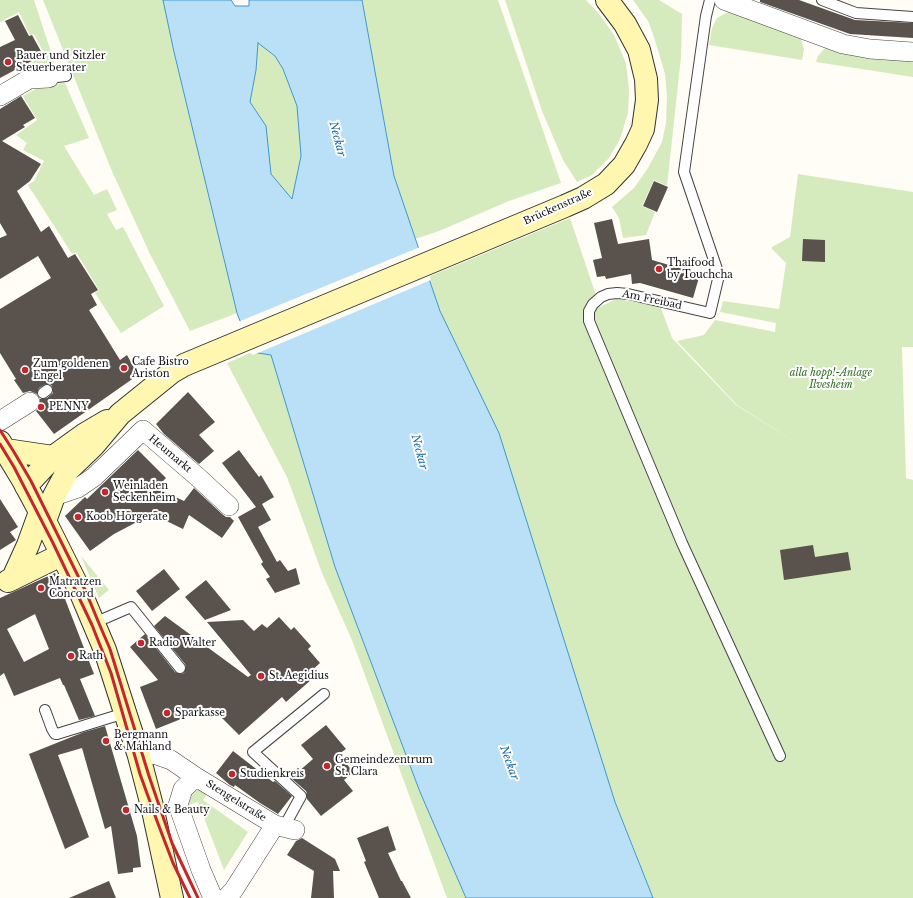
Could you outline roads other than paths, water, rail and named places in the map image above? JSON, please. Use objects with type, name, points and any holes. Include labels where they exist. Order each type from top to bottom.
[{"type":"main road","name":"Brückenstraße","points":[[60,463],[85,434],[120,414],[172,372],[184,365],[565,206],[583,198],[606,184],[624,165],[636,144],[643,129],[647,100],[646,79],[641,57],[631,33],[614,7],[607,0]]},
{"type":"main road","points":[[3,446],[60,463]]},
{"type":"main road","points":[[3,446],[27,478],[42,517],[94,623],[105,650],[152,806],[172,898]]},
{"type":"main road","points":[[27,478],[60,463]]},
{"type":"main road","points":[[6,582],[54,496],[60,463]]},
{"type":"main road","points":[[6,582],[61,555]]},
{"type":"street","points":[[724,0],[843,44],[870,49],[913,52]]},
{"type":"street","points":[[0,96],[29,79],[57,77]]},
{"type":"street","points":[[0,421],[40,395]]},
{"type":"street","name":"Heumarkt","points":[[54,496],[78,488],[94,477],[143,430],[229,506]]},
{"type":"street","points":[[60,463],[80,476],[94,477]]},
{"type":"street","name":"Stengelstraße","points":[[138,756],[154,754],[171,760],[196,777],[285,827],[226,898]]},
{"type":"street","name":"Stengelstraße","points":[[178,805],[183,789],[196,777]]},
{"type":"street","points":[[152,806],[178,805],[201,870],[213,898]]},
{"type":"lane","name":"Am Freibad","points":[[710,0],[706,16],[684,172],[719,275],[710,313],[628,294],[617,293],[608,294],[601,297],[593,304],[589,311],[589,321],[682,543],[716,620],[780,756]]},
{"type":"lane","points":[[822,0],[856,13],[913,17]]},
{"type":"lane","points":[[94,623],[131,607],[180,668]]},
{"type":"lane","points":[[285,827],[301,796],[253,752],[324,694]]},
{"type":"lane","points":[[45,710],[53,732],[57,734],[125,713]]},
{"type":"water","name":"Neckar","points":[[163,0],[231,0],[235,6],[249,6],[249,0],[362,0],[394,176],[440,311],[499,433],[615,802],[653,898],[466,898],[420,792],[335,567],[271,355],[252,352],[237,313],[174,52]],"holes":[[[258,43],[275,56],[283,69],[297,106],[301,156],[292,199],[271,174],[266,126],[250,102],[256,70]]]},
{"type":"railway","points":[[0,430],[31,481],[86,592],[110,649],[149,776],[172,843],[198,898]]},
{"type":"railway","points":[[0,444],[14,467],[53,543],[92,625],[111,673],[140,774],[173,863],[190,898]]},
{"type":"place","name":"Bauer und Sitzler Steuerberater","points":[[8,62]]},
{"type":"place","name":"Thaifood by Touchcha","points":[[659,269]]},
{"type":"place","name":"Cafe Bistro Ariston","points":[[124,368]]},
{"type":"place","name":"Zum goldenen Engel","points":[[25,370]]},
{"type":"place","name":"PENNY","points":[[41,407]]},
{"type":"place","name":"Weinladen Seckenheim","points":[[105,492]]},
{"type":"place","name":"Koob Hörgeräte","points":[[78,517]]},
{"type":"place","name":"Matratzen Concord","points":[[41,588]]},
{"type":"place","name":"Radio Walter","points":[[141,643]]},
{"type":"place","name":"Rath","points":[[71,656]]},
{"type":"place","name":"St. Aegidius","points":[[261,676]]},
{"type":"place","name":"Sparkasse","points":[[167,713]]},
{"type":"place","name":"Bergmann & Mahland","points":[[106,741]]},
{"type":"place","name":"Gemeindezentrum St. Clara","points":[[327,766]]},
{"type":"place","name":"Studienkreis","points":[[232,774]]},
{"type":"place","name":"Nails & Beauty","points":[[126,810]]},
{"type":"park label","name":"alla hopp!-Anlage Ilvesheim","points":[[831,378]]}]
